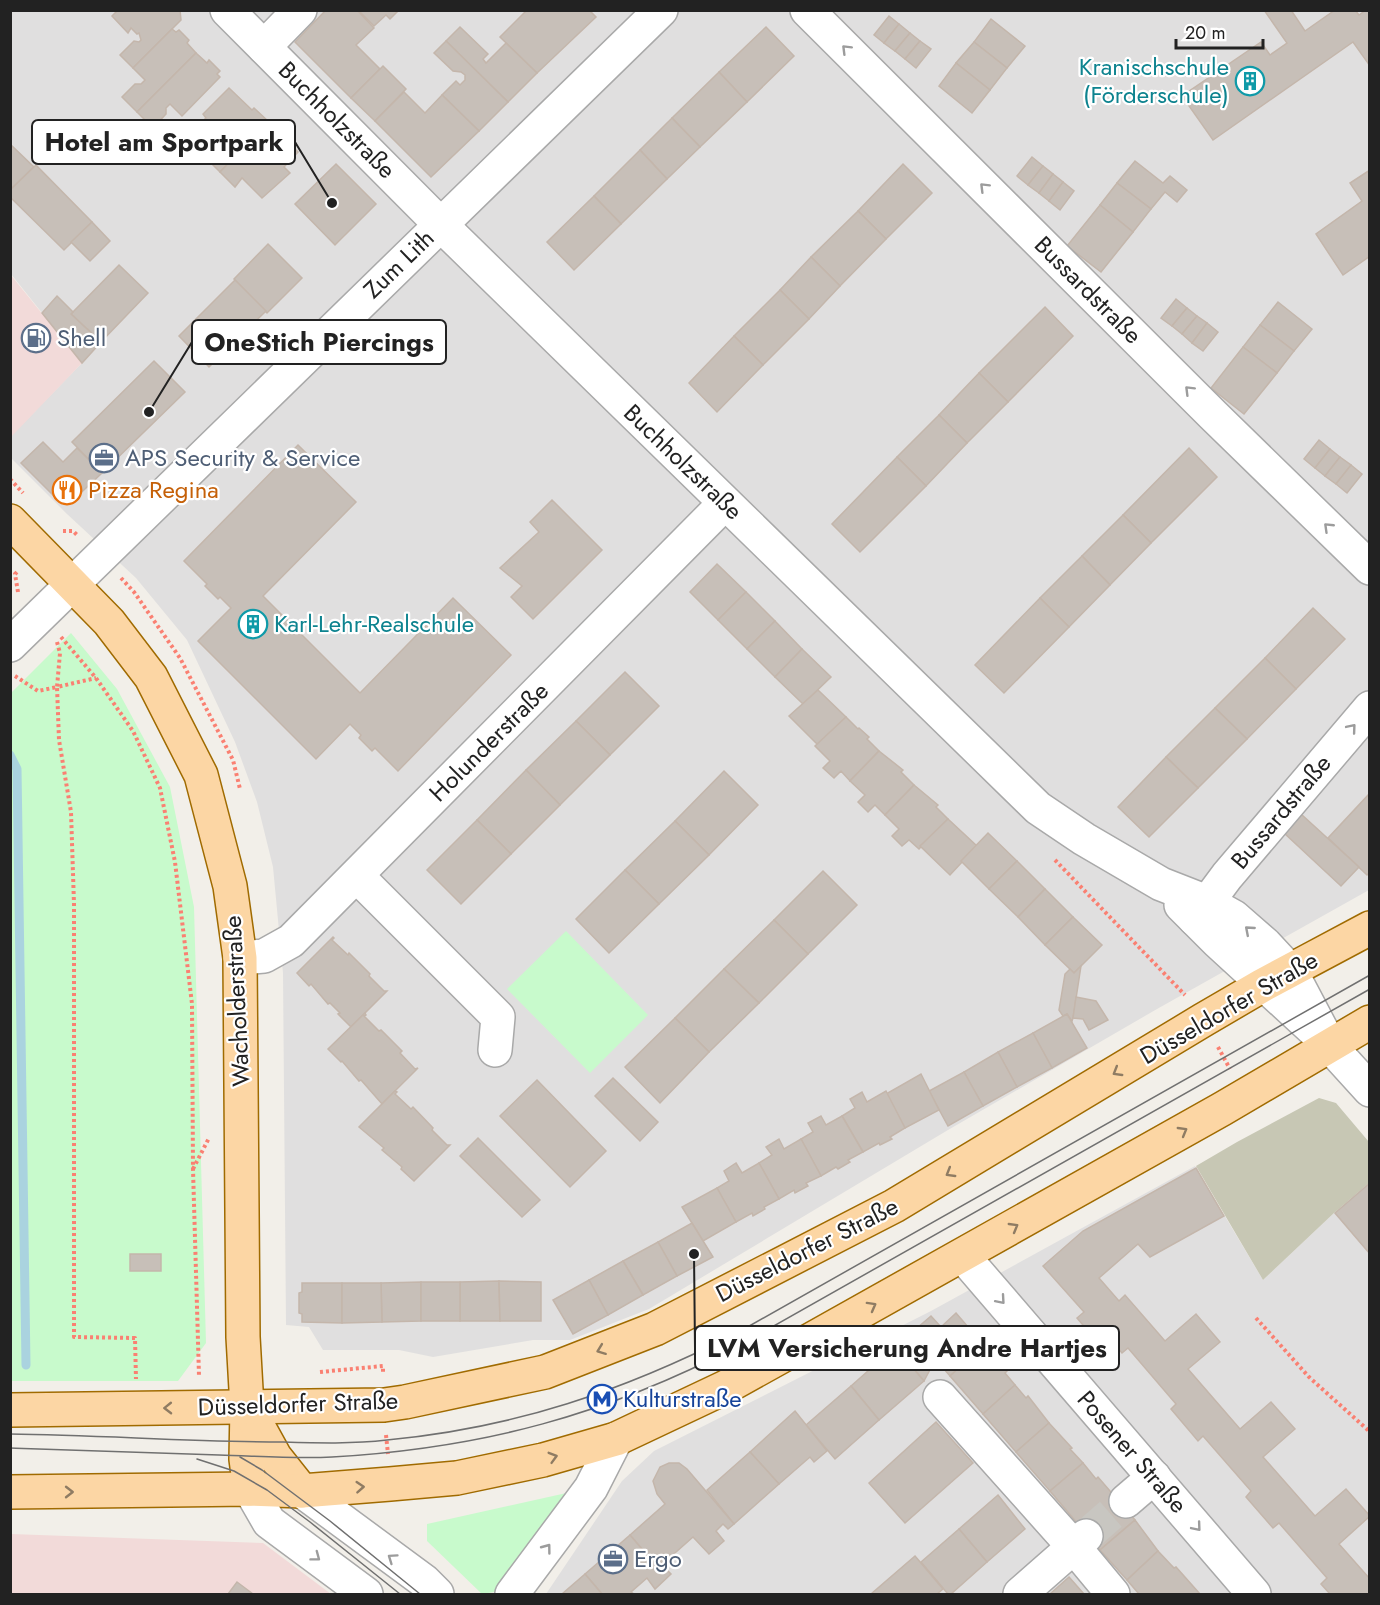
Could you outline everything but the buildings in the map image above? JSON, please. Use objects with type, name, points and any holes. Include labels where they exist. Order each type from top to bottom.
[{"type":"main road","name":"Wacholderstraße","points":[[10,521],[39,550],[55,608],[109,622],[151,677],[201,775],[230,886],[240,958],[243,1337],[249,1490]]},
{"type":"main road","name":"Düsseldorfer Straße","points":[[10,1410],[384,1405],[545,1372],[656,1329],[894,1206],[1198,1012],[1277,978],[1370,928]]},
{"type":"main road","points":[[10,1492],[302,1491],[457,1478],[543,1460],[616,1439],[726,1387],[963,1256],[1370,1022]]},
{"type":"main road","name":"Wacholderstraße","points":[[247,1407],[274,1457],[302,1491]]},
{"type":"street","name":"Buchholzstraße","points":[[227,10],[440,224],[1038,808],[1201,911],[1234,917],[1265,944],[1277,978],[1330,1046],[1370,1090]]},
{"type":"street","points":[[264,47],[300,10]]},
{"type":"street","name":"Zum Lith","points":[[10,645],[55,608],[440,224],[661,10]]},
{"type":"street","name":"Bussardstraße","points":[[807,10],[1370,568]]},
{"type":"street","name":"Holunderstraße","points":[[240,958],[264,956],[291,941],[725,503]]},
{"type":"street","name":"Bussardstraße","points":[[1201,911],[1227,876],[1370,708]]},
{"type":"street","points":[[357,876],[498,1017],[495,1050]]},
{"type":"street","name":"Posener Straße","points":[[963,1256],[1254,1594]]},
{"type":"street","points":[[940,1397],[1080,1541],[1113,1594]]},
{"type":"street","points":[[512,1594],[591,1488],[616,1439]]},
{"type":"street","points":[[1126,1501],[1154,1477]]},
{"type":"street","points":[[249,1490],[269,1522],[366,1594]]},
{"type":"street","points":[[302,1491],[424,1581],[437,1594]]},
{"type":"street","points":[[1020,1594],[1080,1541]]},
{"type":"path","points":[[15,574],[39,550]]},
{"type":"path","points":[[15,574],[18,593],[55,608]]},
{"type":"path","points":[[15,574],[55,608],[96,678],[133,731],[160,789],[175,862],[192,1004],[193,1169],[199,1377]]},
{"type":"path","points":[[55,608],[60,653],[57,687],[59,740],[71,812],[74,904],[74,1336],[135,1338],[136,1388]]},
{"type":"path","points":[[10,671],[38,691],[96,678]]},
{"type":"path","points":[[1053,858],[1198,1012],[1245,1095]]},
{"type":"path","points":[[193,1169],[211,1135]]},
{"type":"path","points":[[1256,1318],[1309,1377],[1370,1432]]},
{"type":"shaded area","points":[[11,11],[1369,11],[1369,890],[948,1130],[649,1309],[570,1340],[533,1340],[433,1357],[399,1350],[323,1350],[309,1327],[286,1325],[283,973],[273,867],[257,802],[235,742],[187,640],[136,578],[11,458],[10,437],[82,363],[11,274]]},
{"type":"shaded area","name":"Shell","points":[[10,274],[82,363],[11,437],[10,437]]},
{"type":"shaded area","points":[[1319,1098],[1336,1103],[1369,1142],[1369,1183],[1263,1280],[1196,1166]]},
{"type":"shaded area","points":[[1195,1166],[1263,1280],[1369,1183],[1369,1594],[546,1594],[622,1481],[654,1451],[931,1311]]},
{"type":"shaded area","points":[[11,1534],[263,1543],[331,1594],[11,1594]]},
{"type":"green space","points":[[71,633],[117,689],[170,787],[194,907],[206,1343],[178,1381],[11,1381],[11,693]]},
{"type":"green space","points":[[566,931],[648,1015],[590,1073],[507,989]]},
{"type":"green space","points":[[571,1492],[494,1592],[482,1594],[427,1541],[427,1524]]},
{"type":"waterway","points":[[10,755],[17,769],[26,1365]]},
{"type":"tunnel","points":[[1086,1536],[1126,1501]]},
{"type":"tram line","points":[[10,1434],[249,1442],[361,1442],[480,1426],[567,1404],[652,1372],[737,1333],[1370,975]]},
{"type":"tram line","points":[[10,1448],[332,1457],[441,1446],[543,1424],[592,1409],[690,1370],[740,1345],[1370,989]]},
{"type":"tram line","points":[[240,1457],[262,1470],[330,1521],[420,1594]]},
{"type":"tram line","points":[[197,1459],[234,1471],[267,1490],[400,1594]]},
{"type":"place","name":"Kranischschule (Förderschule)","points":[[1250,81]]},
{"type":"place","name":"Hotel am Sportpark","points":[[332,203]]},
{"type":"place","name":"Shell","points":[[36,338]]},
{"type":"place","name":"OneStich Piercings","points":[[149,412]]},
{"type":"place","name":"APS Security & Service","points":[[104,458]]},
{"type":"place","name":"Pizza Regina","points":[[67,490]]},
{"type":"place","name":"Karl-Lehr-Realschule","points":[[253,624]]},
{"type":"place","name":"LVM Versicherung Andre Hartjes","points":[[694,1254]]},
{"type":"place","name":"Kulturstraße","points":[[602,1399]]},
{"type":"place","name":"Ergo","points":[[613,1559]]}]
